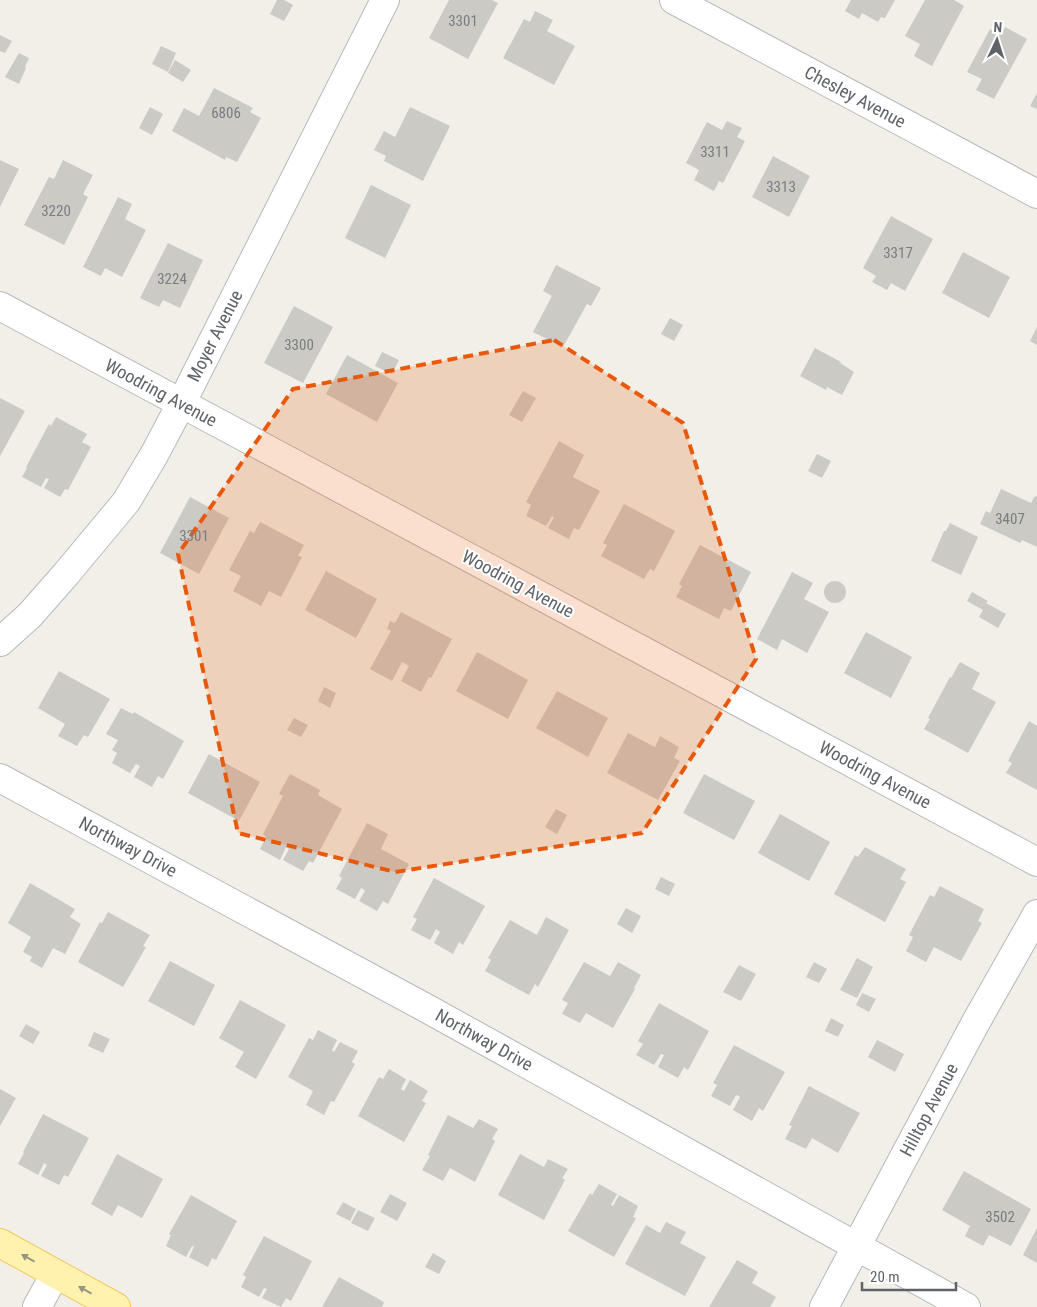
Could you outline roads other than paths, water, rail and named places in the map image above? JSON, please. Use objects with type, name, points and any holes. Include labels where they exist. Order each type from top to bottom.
[{"type":"main road","points":[[0,1243],[116,1307]]},
{"type":"street","name":"Moyer Avenue","points":[[0,642],[30,614],[66,574],[126,502],[181,404],[385,0]]},
{"type":"street","name":"Chesley Avenue","points":[[674,0],[1037,194]]},
{"type":"street","name":"Woodring Avenue","points":[[0,306],[1037,862]]},
{"type":"street","name":"Northway Drive","points":[[0,778],[426,1008],[966,1307]]},
{"type":"street","name":"Hilltop Avenue","points":[[824,1307],[976,1022],[1037,914]]},
{"type":"street","points":[[37,1307],[55,1274]]}]
